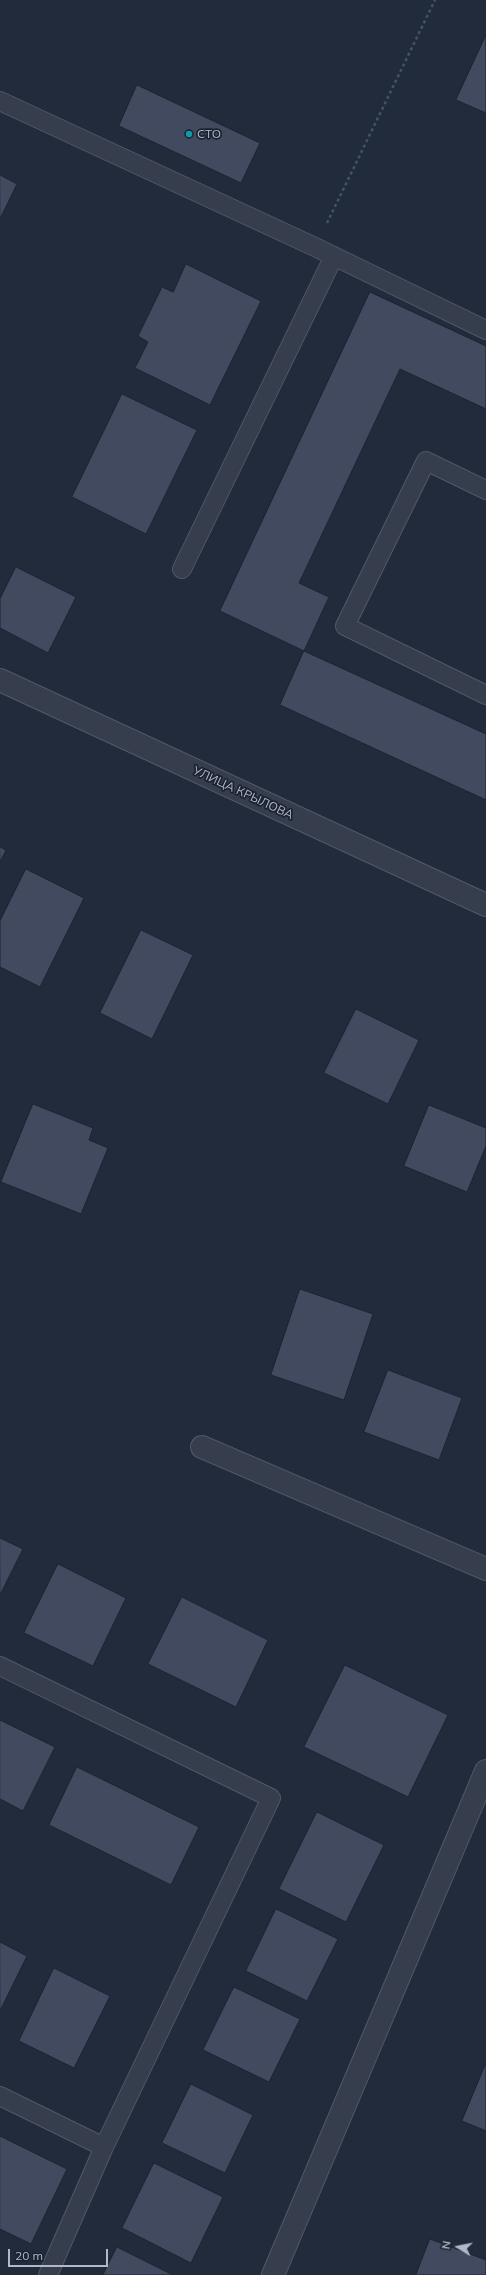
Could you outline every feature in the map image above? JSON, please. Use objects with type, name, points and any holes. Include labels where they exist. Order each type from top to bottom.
[{"type":"street","name":"УЛИЦА КРЫЛОВА","points":[[0,680],[486,905]]},
{"type":"street","points":[[202,1447],[486,1569]]},
{"type":"street","points":[[273,2275],[486,1771]]},
{"type":"lane","points":[[0,101],[315,247],[486,330]]},
{"type":"lane","points":[[182,569],[334,256]]},
{"type":"lane","points":[[486,490],[426,461],[345,626],[486,695]]},
{"type":"lane","points":[[0,1666],[271,1798],[104,2147],[48,2275]]},
{"type":"lane","points":[[0,2096],[104,2147]]},
{"type":"path","points":[[315,247],[435,0]]},
{"type":"building","points":[[486,35],[486,113],[456,100]]},
{"type":"building","name":"СТО","points":[[137,85],[260,143],[241,183],[119,126]]},
{"type":"building","points":[[0,175],[17,184],[0,219]]},
{"type":"building","points":[[186,264],[261,301],[210,405],[135,368],[148,342],[138,336],[162,287],[173,292]]},
{"type":"building","points":[[370,292],[486,346],[486,409],[400,369],[299,583],[329,597],[304,651],[220,611]]},
{"type":"building","points":[[122,394],[197,430],[146,534],[72,497]]},
{"type":"building","points":[[16,567],[76,597],[48,653],[0,628],[0,599]]},
{"type":"building","points":[[304,651],[486,734],[486,800],[280,705]]},
{"type":"building","points":[[0,847],[6,850],[0,862]]},
{"type":"building","points":[[26,869],[84,898],[40,987],[0,967],[0,921]]},
{"type":"building","points":[[141,930],[193,955],[152,1039],[100,1013]]},
{"type":"building","points":[[356,1009],[419,1040],[388,1104],[324,1073]]},
{"type":"building","points":[[33,1104],[93,1128],[89,1140],[108,1148],[81,1214],[1,1182]]},
{"type":"building","points":[[429,1105],[486,1128],[486,1146],[467,1192],[404,1166]]},
{"type":"building","points":[[300,1289],[373,1314],[344,1400],[271,1375]]},
{"type":"building","points":[[388,1370],[462,1398],[439,1460],[364,1432]]},
{"type":"building","points":[[0,1538],[23,1549],[0,1595]]},
{"type":"building","points":[[58,1564],[126,1598],[93,1666],[24,1633]]},
{"type":"building","points":[[182,1597],[268,1640],[236,1707],[148,1664]]},
{"type":"building","points":[[345,1665],[448,1715],[408,1797],[304,1747]]},
{"type":"building","points":[[0,1720],[55,1747],[23,1811],[0,1799]]},
{"type":"building","points":[[77,1767],[199,1827],[171,1885],[49,1825]]},
{"type":"building","points":[[317,1812],[384,1845],[346,1922],[279,1889]]},
{"type":"building","points":[[276,1909],[338,1939],[307,2001],[246,1971]]},
{"type":"building","points":[[0,1942],[27,1956],[0,2011]]},
{"type":"building","points":[[54,1968],[110,1996],[74,2068],[19,2041]]},
{"type":"building","points":[[234,1987],[300,2019],[269,2082],[203,2050]]},
{"type":"building","points":[[486,2063],[486,2131],[462,2121]]},
{"type":"building","points":[[191,2084],[253,2115],[225,2173],[162,2143]]},
{"type":"building","points":[[0,2136],[67,2169],[31,2244],[0,2229]]},
{"type":"building","points":[[154,2163],[223,2197],[191,2263],[122,2228]]},
{"type":"building","points":[[430,2239],[486,2260],[486,2275],[416,2275]]},
{"type":"building","points":[[117,2247],[173,2275],[103,2275]]},
{"type":"place","name":"СТО","points":[[189,134]]}]
